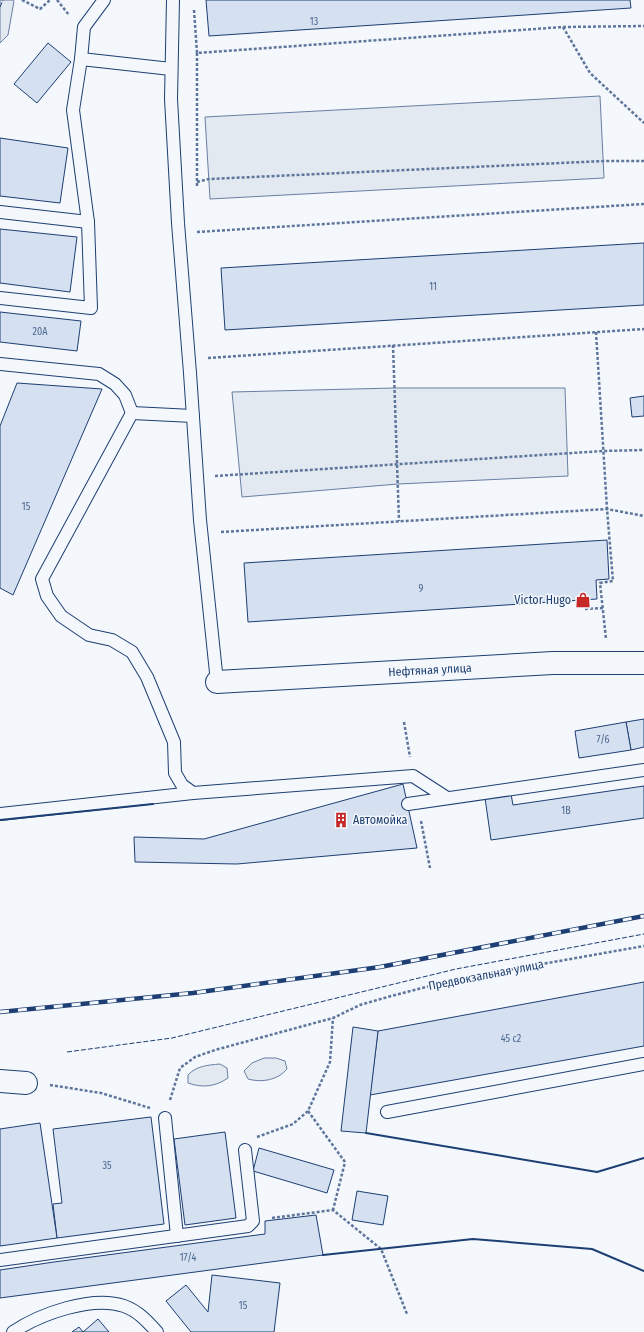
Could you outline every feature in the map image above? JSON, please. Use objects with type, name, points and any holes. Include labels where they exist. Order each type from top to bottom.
[{"type":"street","name":"Нефтяная улица","points":[[217,682],[553,663],[644,663]]},
{"type":"street","points":[[0,1081],[26,1083]]},
{"type":"lane","points":[[0,298],[91,308],[88,222],[73,110],[81,59],[84,27],[104,0]]},
{"type":"lane","points":[[173,0],[171,99],[179,233],[200,520],[217,682]]},
{"type":"lane","points":[[81,59],[171,69]]},
{"type":"lane","points":[[0,212],[88,222]]},
{"type":"lane","points":[[0,364],[99,374],[115,384],[125,395],[132,413],[42,579],[47,596],[61,616],[89,636],[112,640],[132,652],[147,677],[174,742],[175,773],[182,785],[193,793]]},
{"type":"lane","points":[[132,413],[193,416]]},
{"type":"lane","points":[[408,804],[644,770]]},
{"type":"lane","points":[[0,814],[193,793],[413,776],[447,798]]},
{"type":"lane","points":[[387,1112],[644,1064]]},
{"type":"lane","points":[[165,1118],[177,1236]]},
{"type":"lane","points":[[0,1260],[248,1226],[253,1221],[245,1150]]},
{"type":"lane","points":[[13,1332],[36,1319],[62,1309],[99,1303],[123,1306],[143,1316],[157,1332]]},
{"type":"path","points":[[22,0],[40,9],[50,0]]},
{"type":"path","points":[[194,8],[197,53],[197,190]]},
{"type":"path","points":[[197,53],[563,27],[644,26]]},
{"type":"path","points":[[563,27],[590,73],[644,123]]},
{"type":"path","points":[[197,182],[208,179],[604,161],[644,161]]},
{"type":"path","points":[[179,233],[644,204]]},
{"type":"path","points":[[189,359],[644,329]]},
{"type":"path","points":[[596,332],[613,581],[600,583],[609,664]]},
{"type":"path","points":[[393,345],[399,522]]},
{"type":"path","points":[[214,476],[603,451],[644,450]]},
{"type":"path","points":[[216,533],[607,509],[644,516]]},
{"type":"path","points":[[583,600],[584,609],[603,608]]},
{"type":"path","name":"Предвокзальная улица","points":[[165,1118],[180,1068],[195,1057],[268,1035],[333,1018],[360,1005],[457,979],[644,946]]},
{"type":"path","points":[[245,1150],[248,1142],[293,1124],[308,1111],[330,1062],[333,1018]]},
{"type":"path","points":[[26,1083],[59,1086],[101,1093],[151,1108],[165,1118]]},
{"type":"path","points":[[308,1111],[345,1162],[333,1210]]},
{"type":"path","points":[[253,1221],[333,1210],[381,1249],[407,1314]]},
{"type":"shaded area","points":[[0,0],[14,1],[8,35],[0,43]]},
{"type":"shaded area","points":[[600,96],[604,178],[210,199],[205,117]]},
{"type":"shaded area","points":[[394,388],[565,388],[568,476],[398,484],[242,497],[232,392]]},
{"type":"shaded area","points":[[264,1058],[276,1058],[285,1061],[287,1069],[279,1076],[269,1080],[259,1081],[248,1079],[244,1071],[252,1063]]},
{"type":"shaded area","points":[[220,1064],[227,1068],[228,1078],[223,1081],[208,1086],[198,1086],[188,1083],[188,1075],[191,1072],[198,1068]]},
{"type":"building","points":[[206,0],[630,0],[631,8],[209,36]]},
{"type":"building","points":[[48,43],[71,62],[37,103],[14,84]]},
{"type":"building","points":[[0,138],[68,148],[60,203],[0,196]]},
{"type":"building","points":[[0,229],[77,237],[70,292],[0,283]]},
{"type":"building","points":[[644,243],[644,305],[225,330],[221,268]]},
{"type":"building","points":[[0,312],[81,321],[77,351],[0,342]]},
{"type":"building","points":[[17,383],[102,389],[13,595],[0,588],[0,426]]},
{"type":"building","points":[[644,396],[644,416],[632,417],[630,398]]},
{"type":"building","points":[[607,540],[609,579],[596,580],[597,599],[248,622],[244,563]]},
{"type":"building","points":[[644,719],[644,747],[631,750],[626,722]]},
{"type":"building","points":[[626,722],[631,750],[579,758],[575,731]]},
{"type":"building","name":"Автомойка","points":[[403,784],[417,848],[237,864],[135,862],[134,837],[204,839]]},
{"type":"building","points":[[644,786],[644,818],[491,840],[485,798],[511,794],[513,805]]},
{"type":"building","points":[[644,982],[644,1046],[370,1095],[378,1031]]},
{"type":"building","points":[[353,1027],[378,1031],[366,1133],[341,1131]]},
{"type":"building","points":[[151,1117],[164,1224],[57,1238],[53,1204],[62,1203],[53,1129]]},
{"type":"building","points":[[40,1123],[57,1238],[0,1246],[0,1129]]},
{"type":"building","points":[[225,1132],[236,1218],[185,1225],[174,1139]]},
{"type":"building","points":[[259,1148],[334,1170],[327,1193],[253,1171]]},
{"type":"building","points":[[357,1191],[388,1196],[383,1225],[352,1220]]},
{"type":"building","points":[[316,1215],[323,1255],[0,1298],[0,1270],[265,1234],[265,1221]]},
{"type":"building","points":[[212,1275],[280,1283],[274,1332],[191,1332],[166,1301],[186,1285],[208,1312]]},
{"type":"building","points":[[98,1319],[109,1332],[83,1332]]},
{"type":"building","points":[[79,1327],[83,1332],[72,1332]]},
{"type":"railway","points":[[0,1012],[193,993],[380,967],[644,916]]},
{"type":"fence","points":[[0,7],[3,0]]},
{"type":"fence","points":[[67,1052],[172,1038],[456,969],[644,934]]},
{"type":"wall","points":[[0,820],[153,804]]},
{"type":"wall","points":[[366,1133],[597,1172],[644,1158]]},
{"type":"wall","points":[[323,1255],[473,1239],[592,1249],[644,1271]]},
{"type":"place","name":"Victor Hugo","points":[[583,600]]},
{"type":"place","name":"Автомойка","points":[[341,820]]}]
